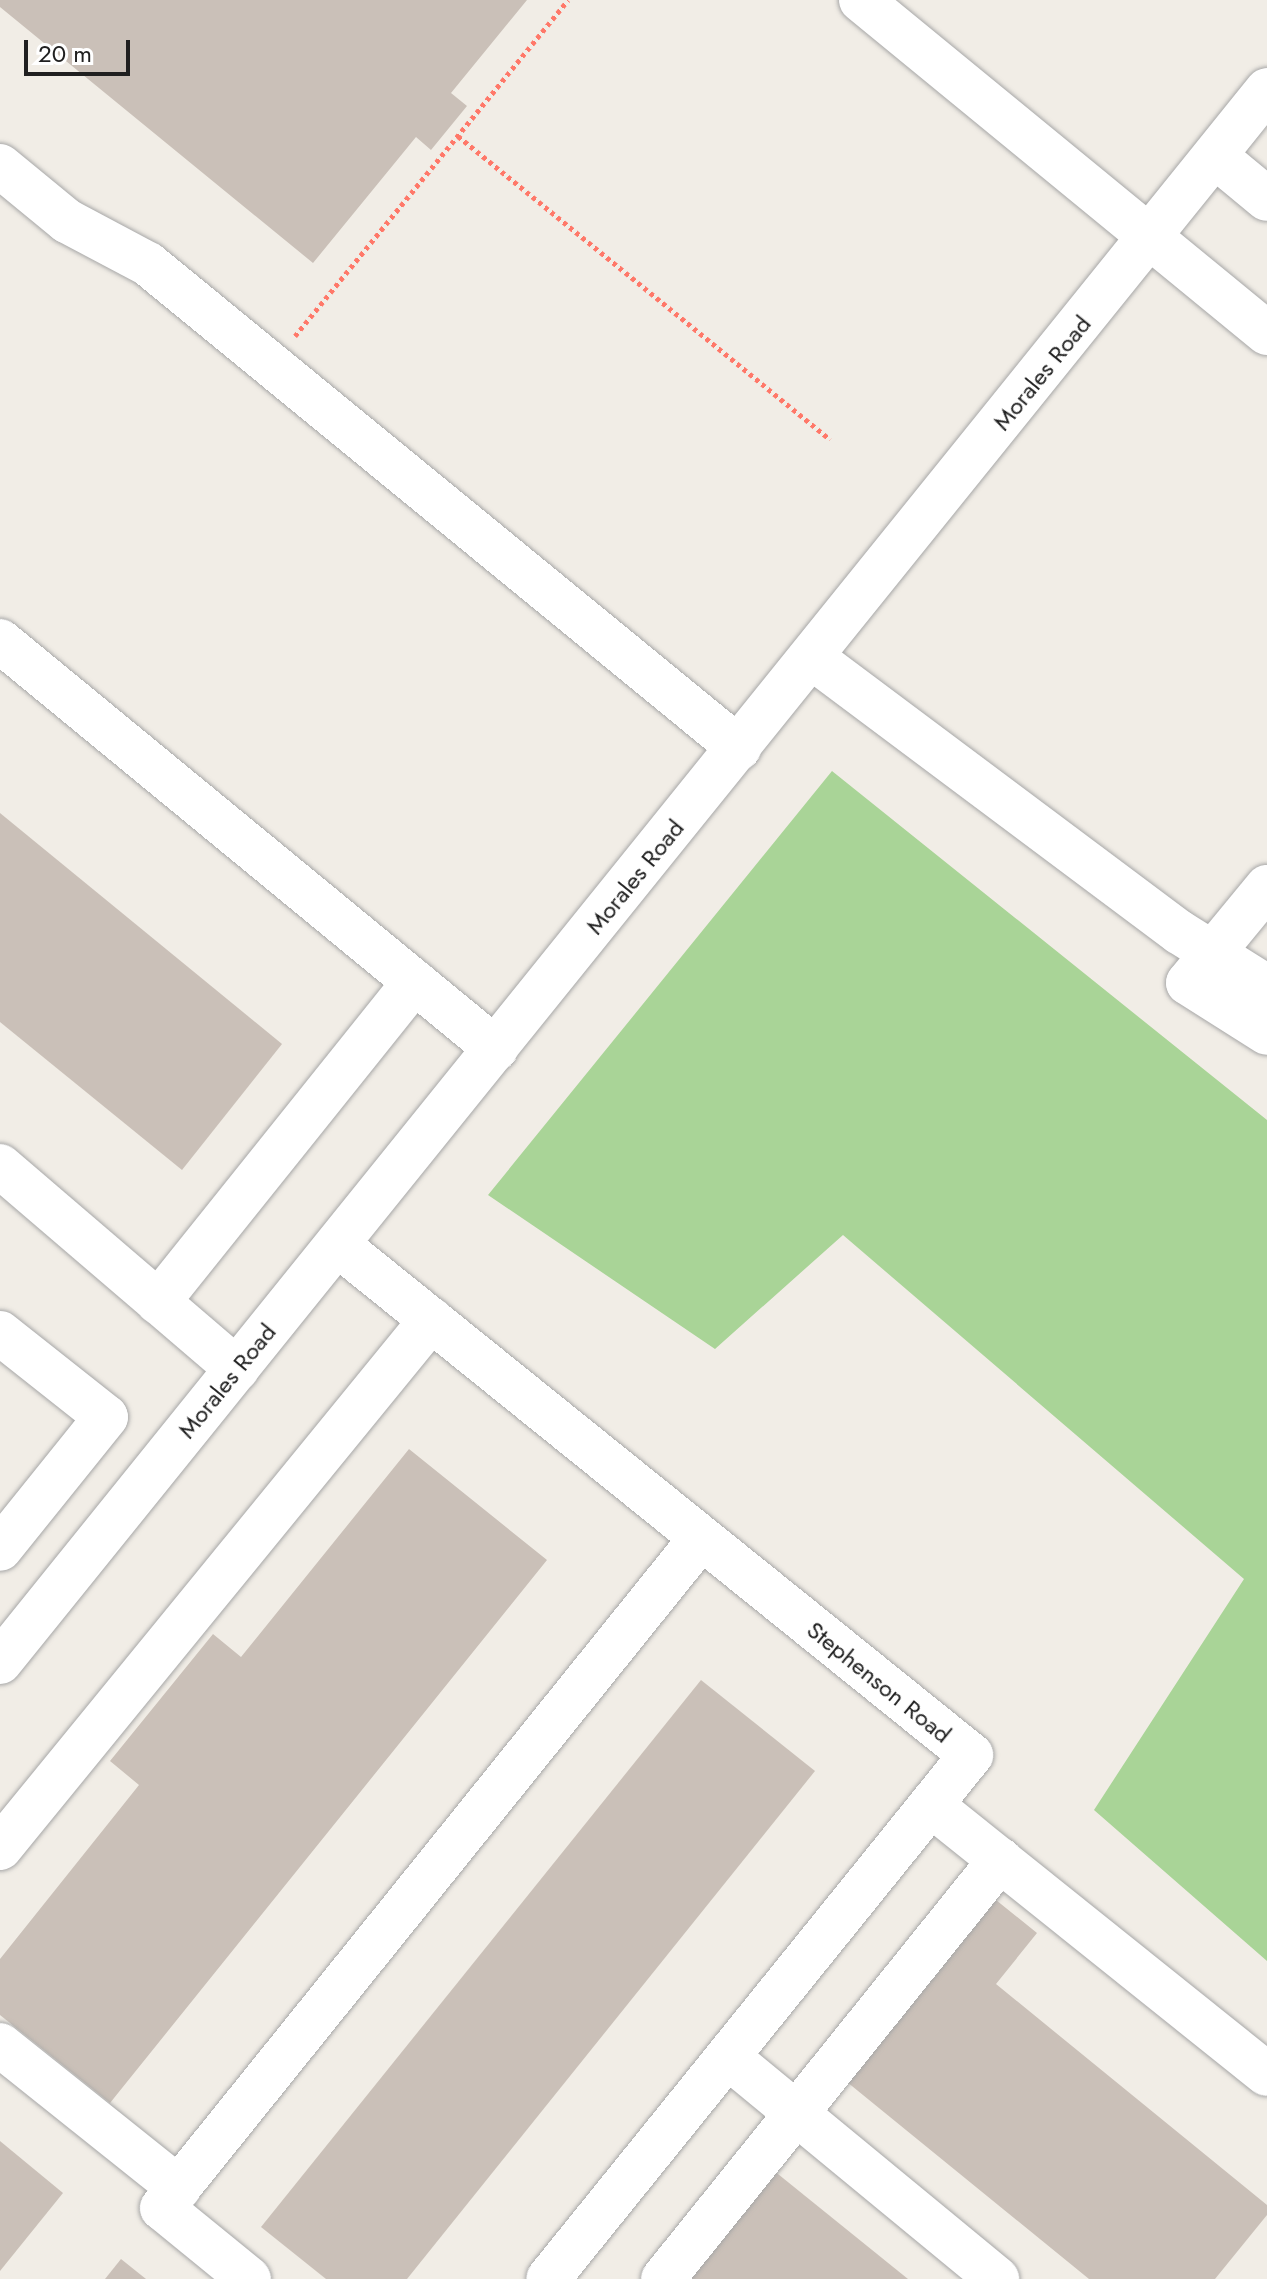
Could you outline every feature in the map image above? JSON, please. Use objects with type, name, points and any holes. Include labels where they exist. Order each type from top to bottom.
[{"type":"street","points":[[861,0],[1267,333]]},
{"type":"street","name":"Morales Road","points":[[0,1662],[814,659],[1267,90]]},
{"type":"street","points":[[1215,156],[1267,199]]},
{"type":"street","points":[[0,166],[67,221],[148,264],[739,748]]},
{"type":"street","points":[[0,641],[496,1049]]},
{"type":"street","points":[[814,659],[1214,953],[1267,987]]},
{"type":"street","points":[[1267,887],[1188,983],[1267,1033]]},
{"type":"street","points":[[158,1302],[414,982]]},
{"type":"street","points":[[0,1166],[133,1275],[158,1302],[237,1369]]},
{"type":"street","name":"Stephenson Road","points":[[338,1245],[971,1755],[548,2279]]},
{"type":"street","points":[[0,1848],[431,1320]]},
{"type":"street","points":[[0,1333],[106,1417],[0,1549]]},
{"type":"street","points":[[249,2279],[162,2208],[701,1538]]},
{"type":"street","points":[[931,1805],[1267,2074]]},
{"type":"street","points":[[663,2279],[1000,1860]]},
{"type":"street","points":[[0,2045],[179,2188]]},
{"type":"street","points":[[728,2057],[997,2279]]},
{"type":"path","points":[[271,365],[568,0]]},
{"type":"path","points":[[458,136],[830,439]]},
{"type":"green space","points":[[832,771],[1267,1120],[1267,1961],[1094,1810],[1244,1579],[843,1235],[715,1349],[488,1195]]},
{"type":"building","points":[[0,0],[527,0],[451,93],[467,106],[431,150],[416,137],[313,263],[0,7]]},
{"type":"building","points":[[0,813],[282,1044],[182,1170],[0,1022]]},
{"type":"building","points":[[409,1449],[547,1560],[110,2103],[0,2015],[0,1959],[139,1785],[110,1761],[213,1634],[241,1657]]},
{"type":"building","points":[[701,1680],[815,1771],[407,2279],[326,2279],[261,2227]]},
{"type":"building","points":[[996,1900],[1037,1933],[996,1984],[1267,2205],[1267,2215],[1215,2279],[1089,2279],[847,2082]]},
{"type":"building","points":[[0,2141],[63,2193],[0,2271]]},
{"type":"building","points":[[773,2170],[908,2279],[685,2279]]},
{"type":"building","points":[[121,2259],[146,2279],[105,2279]]}]
